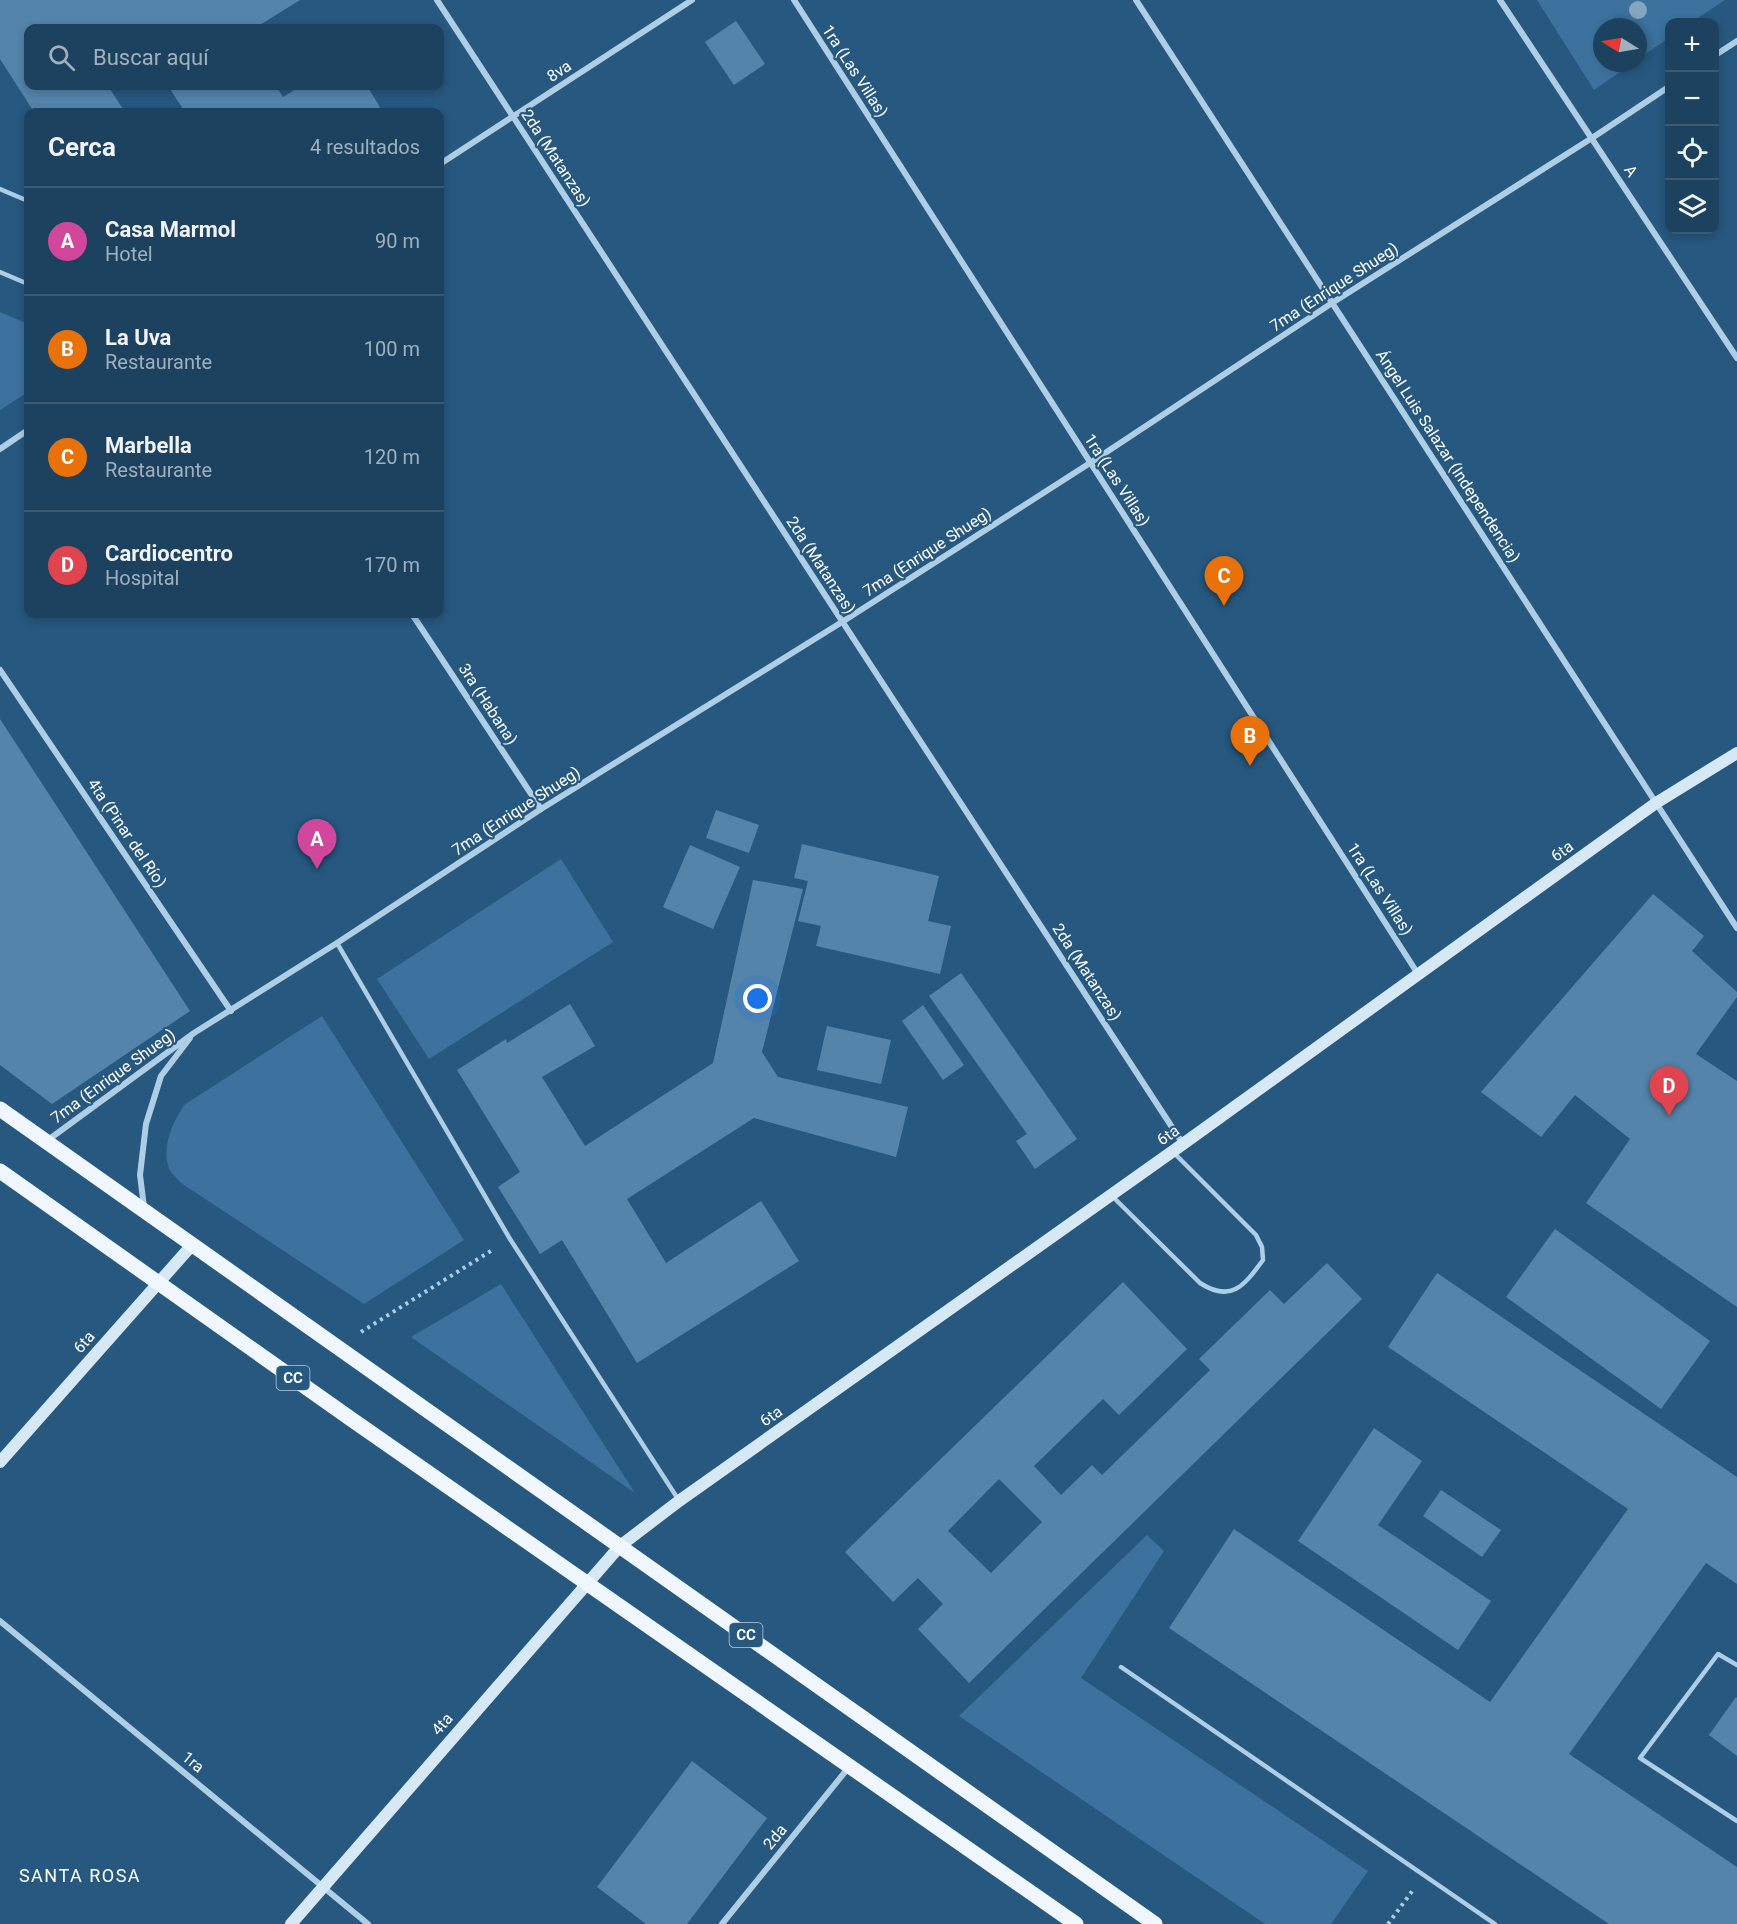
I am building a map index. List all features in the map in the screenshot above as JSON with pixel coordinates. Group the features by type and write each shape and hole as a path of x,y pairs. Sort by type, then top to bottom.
{"main road":[{"name":"CC","path":"0,1109 1155,1924"},
{"name":"CC","path":"0,1171 1076,1924"}],"street":[{"name":"2da (Matanzas)","path":"437,0 1183,1144"},
{"name":"8va","path":"444,161 692,0"},
{"name":"1ra (Las Villas)","path":"794,0 1419,974"},
{"name":"Ángel Luis Salazar (Independencia)","path":"1136,0 1737,928"},
{"name":"A","path":"1500,0 1737,358"},
{"path":"1719,53 1737,41"},
{"name":"7ma (Enrique Shueg)","path":"47,1141 194,1033 337,944 541,809 842,622 1090,463 1332,303 1593,138 1665,89"},
{"path":"0,449 24,433"},
{"name":"3ra (Habana)","path":"415,618 541,809"},
{"name":"4ta (Pinar del Río)","path":"0,670 231,1011"},
{"name":"6ta","path":"620,1546 679,1501 1172,1152 1656,803 1737,753"},
{"name":"7ma (Enrique Shueg)","path":"145,1212 140,1175 146,1124 161,1076 194,1033"},
{"name":"6ta","path":"0,1462 192,1245"},
{"name":"4ta","path":"291,1924 620,1546"},
{"name":"1ra","path":"0,1621 368,1924"},
{"name":"2da","path":"722,1924 849,1767"}],"lane":[{"path":"0,189 24,199"},
{"path":"0,272 24,282"},
{"path":"337,944 510,1239 679,1501"},
{"path":"1111,1195 1200,1283 1214,1292 1237,1289 1263,1260 1262,1247 1256,1235 1172,1152"},
{"path":"1737,1665 1718,1654 1640,1758 1737,1821"},
{"path":"1121,1666 1495,1924"}],"path":[{"path":"338,1346 510,1239"},
{"path":"1388,1924 1424,1875"}],"shaded area":[{"path":"1537,0 1725,0 1698,18 1665,18 1665,41 1647,53 1647,18 1593,18 1593,72 1620,72 1594,90"},
{"path":"0,312 24,322 24,395 0,410"},
{"path":"561,859 613,942 429,1059 377,979"},
{"path":"322,1016 464,1240 364,1304 181,1183 170,1170 167,1160 169,1135 184,1105"},
{"path":"501,1284 635,1493 411,1337"},
{"path":"1147,1535 1164,1551 1081,1678 1368,1871 1331,1924 1265,1924 959,1716"}],"building":[{"path":"0,0 300,0 261,24 24,24 24,90 111,90 122,108 31,108 0,59"},
{"path":"736,21 765,64 734,85 705,42"},
{"path":"171,90 279,90 283,97 294,90 369,90 380,107 378,108 182,108"},
{"path":"0,719 190,1011 52,1104 0,1065"},
{"path":"716,810 759,825 749,853 706,838"},
{"path":"802,844 939,876 928,921 951,926 940,974 816,946 821,926 798,921 808,881 794,878"},
{"path":"690,845 740,867 713,929 663,907"},
{"path":"753,880 803,889 762,1052 778,1077 908,1107 896,1157 754,1118 627,1199 666,1263 761,1201 799,1261 637,1363 562,1240 540,1254 498,1187 520,1172 457,1070 506,1039 507,1043 570,1004 595,1046 542,1077 585,1146 713,1063"},
{"path":"1653,894 1704,936 1692,951 1737,992 1737,997 1696,1054 1737,1081 1737,1307 1586,1203 1630,1139 1575,1095 1541,1137 1481,1092"},
{"path":"961,973 1077,1139 1035,1169 1016,1141 1027,1134 929,996"},
{"path":"923,1005 964,1065 943,1080 902,1021"},
{"path":"827,1026 891,1040 881,1084 817,1070"},
{"path":"1555,1229 1710,1341 1661,1409 1506,1297"},
{"path":"1327,1263 1362,1299 969,1683 918,1629 943,1604 918,1578 893,1602 845,1552 1123,1282 1187,1349 1119,1415 1103,1399 1034,1466 1061,1495 1092,1465 1102,1475 1210,1370 1199,1359 1270,1290 1284,1304","holes":["999,1479 1042,1522 991,1573 948,1531"]},
{"path":"1437,1273 1737,1477 1737,1584 1706,1563 1569,1754 1737,1867 1737,1924 1609,1924 1169,1628 1234,1529 1490,1702 1628,1509 1388,1347"},
{"path":"1374,1428 1422,1461 1378,1525 1491,1601 1458,1650 1298,1541"},
{"path":"1441,1490 1501,1530 1482,1557 1423,1516"},
{"path":"1737,1698 1737,1756 1709,1735"},
{"path":"692,1761 767,1818 687,1924 646,1924 597,1887"}],"place":[{"name":"Marbella","path":"1224,606"},
{"name":"La Uva","path":"1250,766"},
{"name":"Casa Marmol","path":"317,869"},
{"name":"Cardiocentro","path":"1669,1116"}],"district":[{"name":"SANTA ROSA","path":"80,1875"}]}
